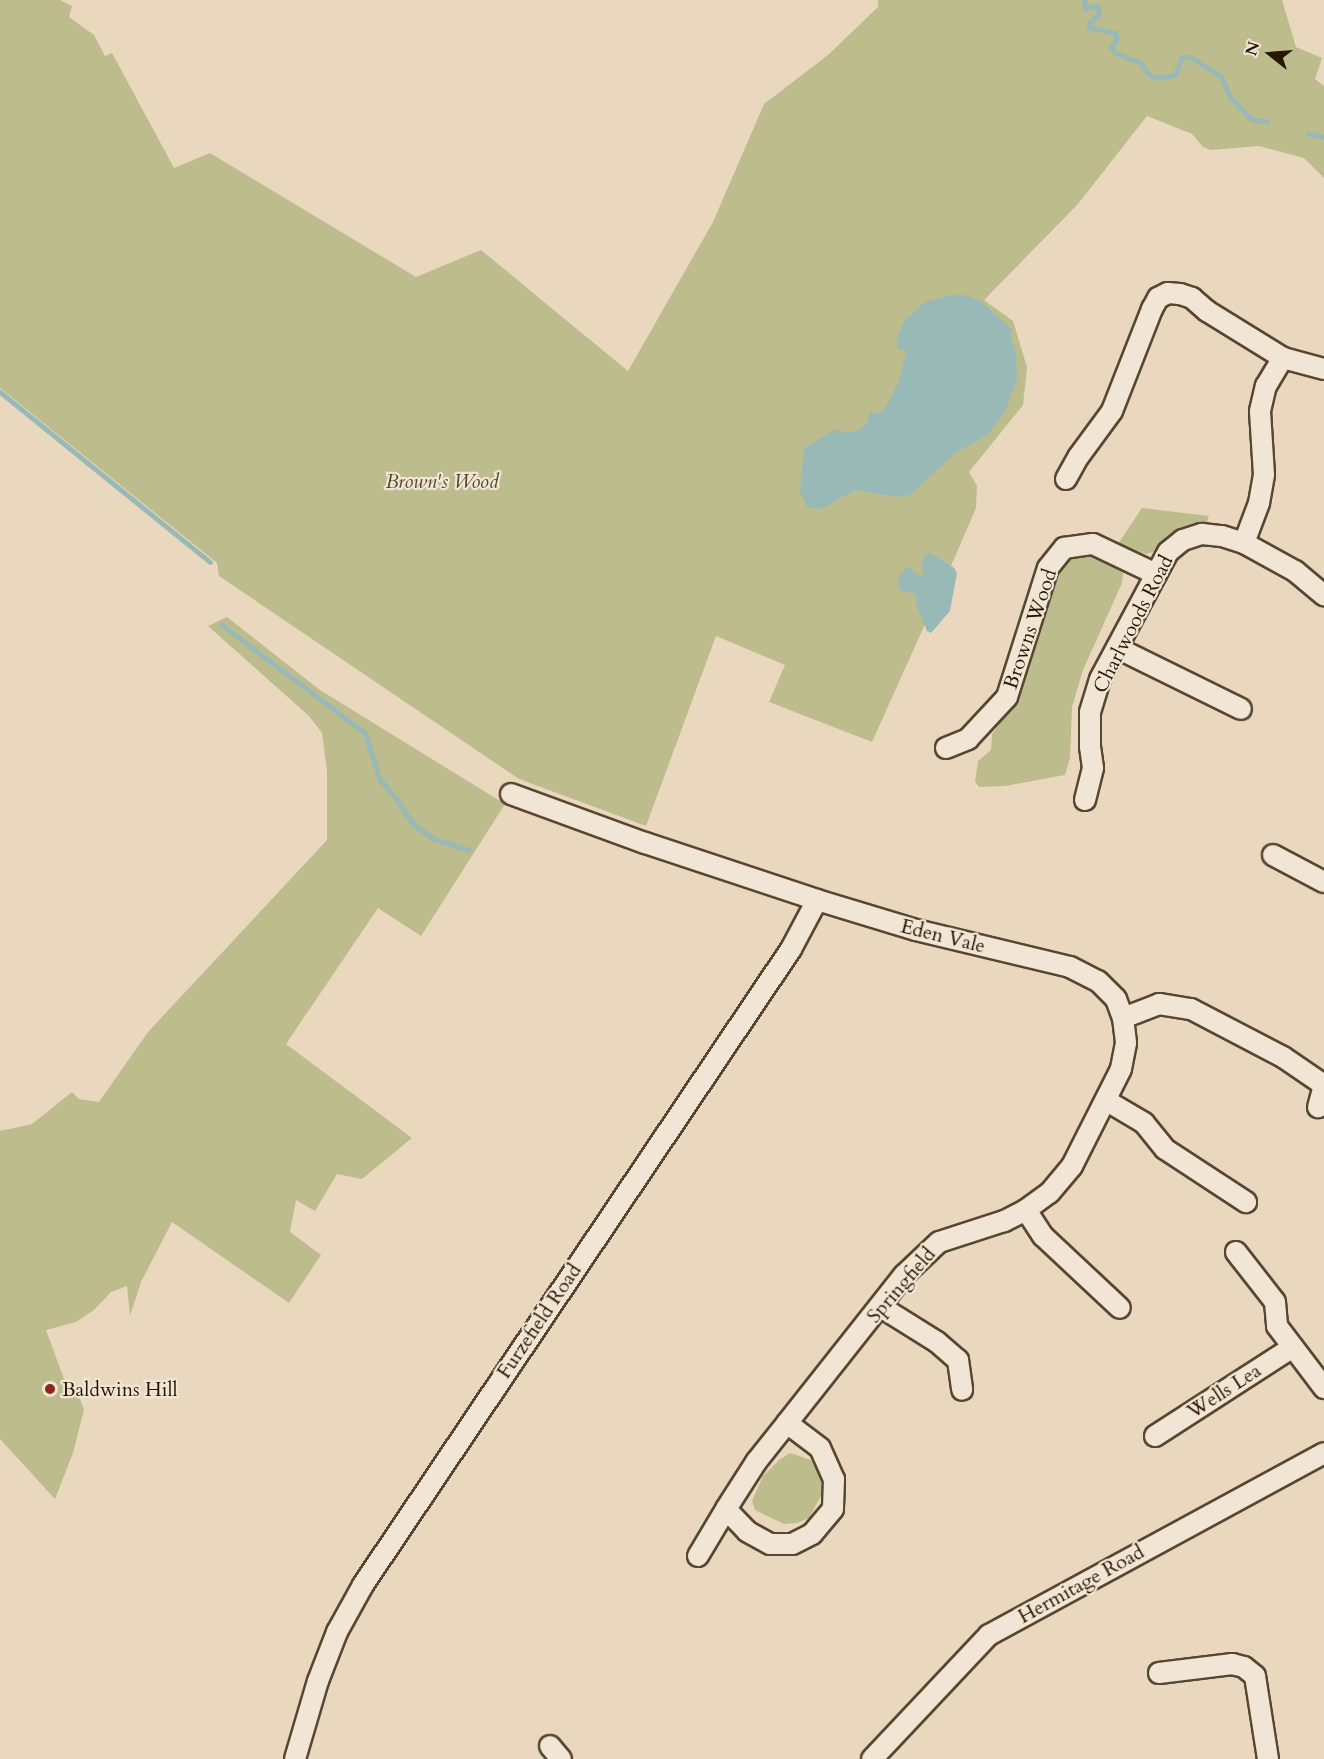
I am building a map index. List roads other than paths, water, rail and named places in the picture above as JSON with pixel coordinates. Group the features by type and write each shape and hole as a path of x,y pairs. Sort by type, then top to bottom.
{"street":[{"path":"1066,479 1079,456 1112,411 1158,298 1168,293 1192,298 1207,311 1283,358 1324,369"},
{"path":"1244,543 1259,503 1264,475 1260,411 1266,386 1283,358"},
{"name":"Charlwoods Road","path":"1085,800 1093,768 1090,747 1090,712 1100,679 1168,552 1183,540 1202,534 1222,536 1244,543 1295,572 1324,595"},
{"name":"Browns Wood","path":"946,748 968,739 1006,697 1048,568 1064,548 1093,544 1156,574"},
{"path":"1117,648 1241,709"},
{"name":"Eden Vale","path":"511,794 645,843 817,900 916,930 1070,967 1098,981 1116,999 1123,1018"},
{"path":"1273,855 1324,882"},
{"name":"Furzefield Road","path":"295,1759 318,1682 337,1632 363,1585 791,948 817,900"},
{"path":"1123,1018 1159,1004 1191,1009 1283,1057 1324,1085 1318,1107"},
{"name":"Springfield","path":"698,1556 756,1462 881,1307 904,1275 939,1242 1004,1221 1026,1210 1049,1193 1072,1166 1107,1101 1121,1069 1125,1043 1123,1018"},
{"path":"1107,1101 1144,1124 1165,1149 1246,1202"},
{"path":"1026,1210 1043,1236 1120,1308"},
{"path":"1236,1252 1275,1302 1277,1326 1324,1388"},
{"path":"881,1307 937,1342 958,1360 962,1390"},
{"name":"Wells Lea","path":"1155,1436 1293,1347"},
{"path":"726,1509 747,1532 770,1544 792,1544 812,1534 833,1509 834,1479 820,1448 787,1423"},
{"name":"Hermitage Road","path":"872,1759 989,1635 1324,1453"},
{"path":"1159,1673 1232,1664 1244,1667 1255,1676 1268,1759"}],"water":[{"path":"951,295 968,296 982,302 1011,329 1011,339 1016,353 1017,379 1004,414 986,436 958,451 910,495 897,497 854,490 822,509 807,507 800,492 804,448 836,429 844,433 858,431 867,423 870,411 876,414 884,410 899,381 906,351 897,349 898,335 904,321 925,302"},
{"path":"928,553 954,568 957,573 950,611 931,633 927,631 916,604 916,594 900,590 898,583 899,576 908,566 917,575 923,575 922,560"}],"waterway":[{"path":"1084,0 1085,9 1093,6 1099,7 1098,15 1089,23 1089,27 1116,33 1116,40 1111,47 1115,53 1141,63 1148,74 1156,78 1175,75 1182,57 1190,57 1221,76 1230,97 1251,119 1267,122"},
{"path":"1308,133 1324,137"},
{"path":"0,392 210,562"},
{"path":"222,625 365,733 380,780 395,797 413,824 432,838 468,850"}],"place":[{"name":"Baldwins Hill","path":"50,1389"}],"park label":[{"name":"Brown's Wood","path":"442,481"}]}
